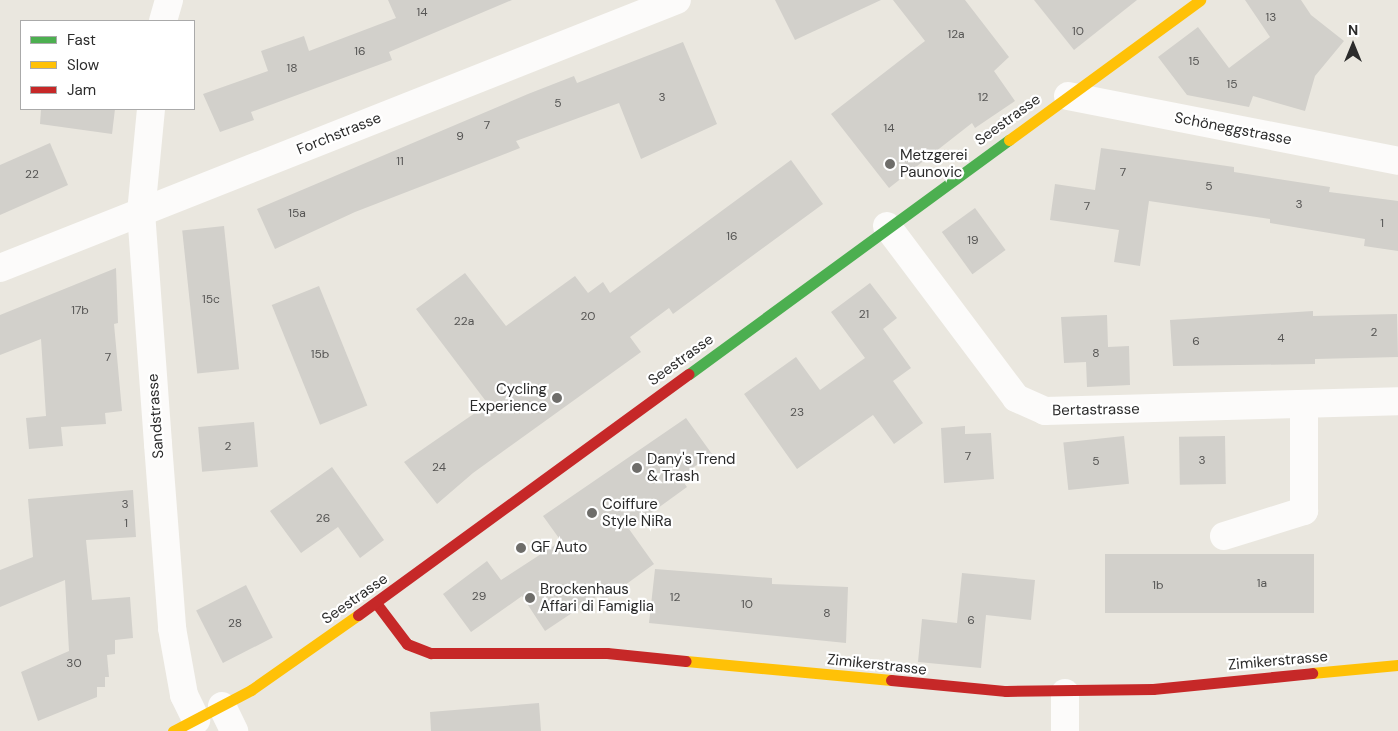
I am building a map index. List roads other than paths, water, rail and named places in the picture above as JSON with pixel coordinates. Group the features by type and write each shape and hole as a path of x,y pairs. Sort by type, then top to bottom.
{"street":[{"path":"163,20 169,0"},
{"name":"Forchstrasse","path":"0,268 677,0"},
{"name":"Seestrasse","path":"184,726 222,706 376,603 887,226 1200,0"},
{"name":"Schöneggstrasse","path":"1068,96 1398,161"},
{"name":"Sandstrasse","path":"151,110 141,212 172,628 184,695 184,726"},
{"name":"Bertastrasse","path":"887,226 1016,398 1044,411 1398,401"},
{"path":"1224,536 1304,511 1304,404"},
{"name":"Zimikerstrasse","path":"376,603 406,644 431,653 607,653 955,688 1065,693 1152,689 1398,665"},
{"path":"1065,693 1065,731"},
{"path":"222,706 234,731"}],"place":[{"name":"Metzgerei Paunovic","path":"890,164"},
{"name":"Cycling Experience","path":"557,398"},
{"name":"Dany's Trend & Trash","path":"637,468"},
{"name":"Coiffure Style NiRa","path":"592,513"},
{"name":"GF Auto","path":"521,548"},
{"name":"Brockenhaus Affari di Famiglia","path":"530,598"}]}
